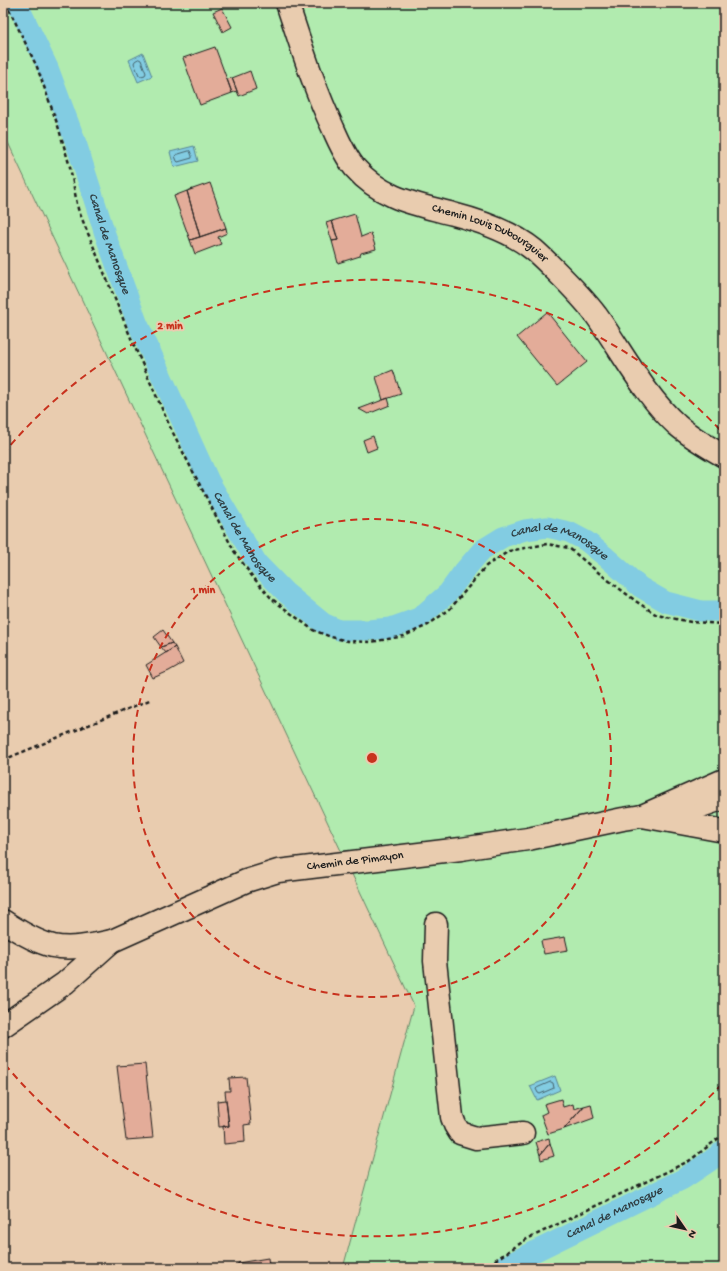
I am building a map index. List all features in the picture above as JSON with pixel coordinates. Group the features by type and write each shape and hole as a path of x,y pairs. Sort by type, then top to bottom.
{"street":[{"name":"Chemin Louis Dubourguier","path":"287,3 313,81 327,116 344,151 354,167 365,179 381,191 399,199 470,219 516,238 534,250 578,292 587,303 652,396 672,420 689,434 724,456"},
{"path":"642,816 724,780"},
{"path":"642,816 698,807 724,798"},
{"name":"Chemin de Pimayon","path":"3,921 27,935 53,946 71,947 112,941 246,881 278,871 461,849 528,839 642,816 724,831"},
{"path":"436,924 435,961 452,1117 455,1125 460,1133 476,1138 523,1133"},
{"path":"3,1026 65,983 112,941"}],"path":[{"path":"6,3 36,67 58,126 70,167 78,209 133,343 170,427 234,551 252,576 272,599 313,630 331,638 348,641 370,642 404,636 428,625 450,609 486,566 509,551 547,544 569,548 637,602 657,615 691,622 724,624"},
{"path":"3,760 152,698"},
{"path":"483,1268 527,1239 689,1161 724,1134"}],"green space":[{"path":"3,3 724,3 724,1268 343,1268 414,1006 3,132"}],"water":[{"path":"143,53 152,76 138,82 129,60"},
{"path":"194,146 198,161 174,167 170,152"},
{"path":"555,1076 560,1090 537,1100 530,1086"}],"building":[{"path":"222,8 232,27 223,32 213,12"},
{"path":"215,47 232,93 200,105 183,58"},
{"path":"250,71 256,89 239,96 232,78"},
{"path":"232,78 237,91 232,93 227,79"},
{"path":"210,183 226,228 200,237 187,191"},
{"path":"187,191 200,237 190,240 174,196"},
{"path":"355,214 361,237 371,233 376,249 361,253 360,256 338,263 332,241 338,240 332,221"},
{"path":"332,221 338,240 332,241 326,223"},
{"path":"226,228 227,233 218,237 221,244 195,254 190,240"},
{"path":"547,312 587,362 557,386 517,337"},
{"path":"393,370 401,394 383,400 376,377"},
{"path":"388,398 390,405 368,414 359,409"},
{"path":"373,436 377,448 367,452 363,440"},
{"path":"163,630 172,643 161,647 154,637"},
{"path":"172,643 175,647 166,653 161,647"},
{"path":"175,647 183,663 153,678 146,665"},
{"path":"565,937 568,950 544,954 541,941"},
{"path":"145,1064 153,1138 126,1140 117,1066"},
{"path":"246,1077 251,1124 244,1125 245,1142 224,1144 223,1126 229,1126 225,1091 230,1091 229,1078"},
{"path":"561,1099 563,1107 573,1104 574,1109 584,1106 564,1129 548,1134 541,1115 547,1112 544,1104"},
{"path":"226,1100 229,1126 219,1127 217,1101"},
{"path":"591,1104 594,1118 564,1129 584,1106"},
{"path":"549,1138 550,1143 540,1155 536,1142"},
{"path":"550,1143 554,1156 541,1160 540,1155"},
{"path":"268,1258 269,1265 251,1268 238,1268 238,1263"}],"waterway":[{"name":"Canal de Manosque","path":"17,3 48,68 77,146 105,234 137,322 209,481 257,563 286,593 323,623 339,630 391,628 419,618 448,593 482,550 503,537 525,530 547,527 569,532 586,541 640,587 666,602 701,611 724,611"},
{"name":"Canal de Manosque","path":"501,1268 683,1179 724,1150"}]}
